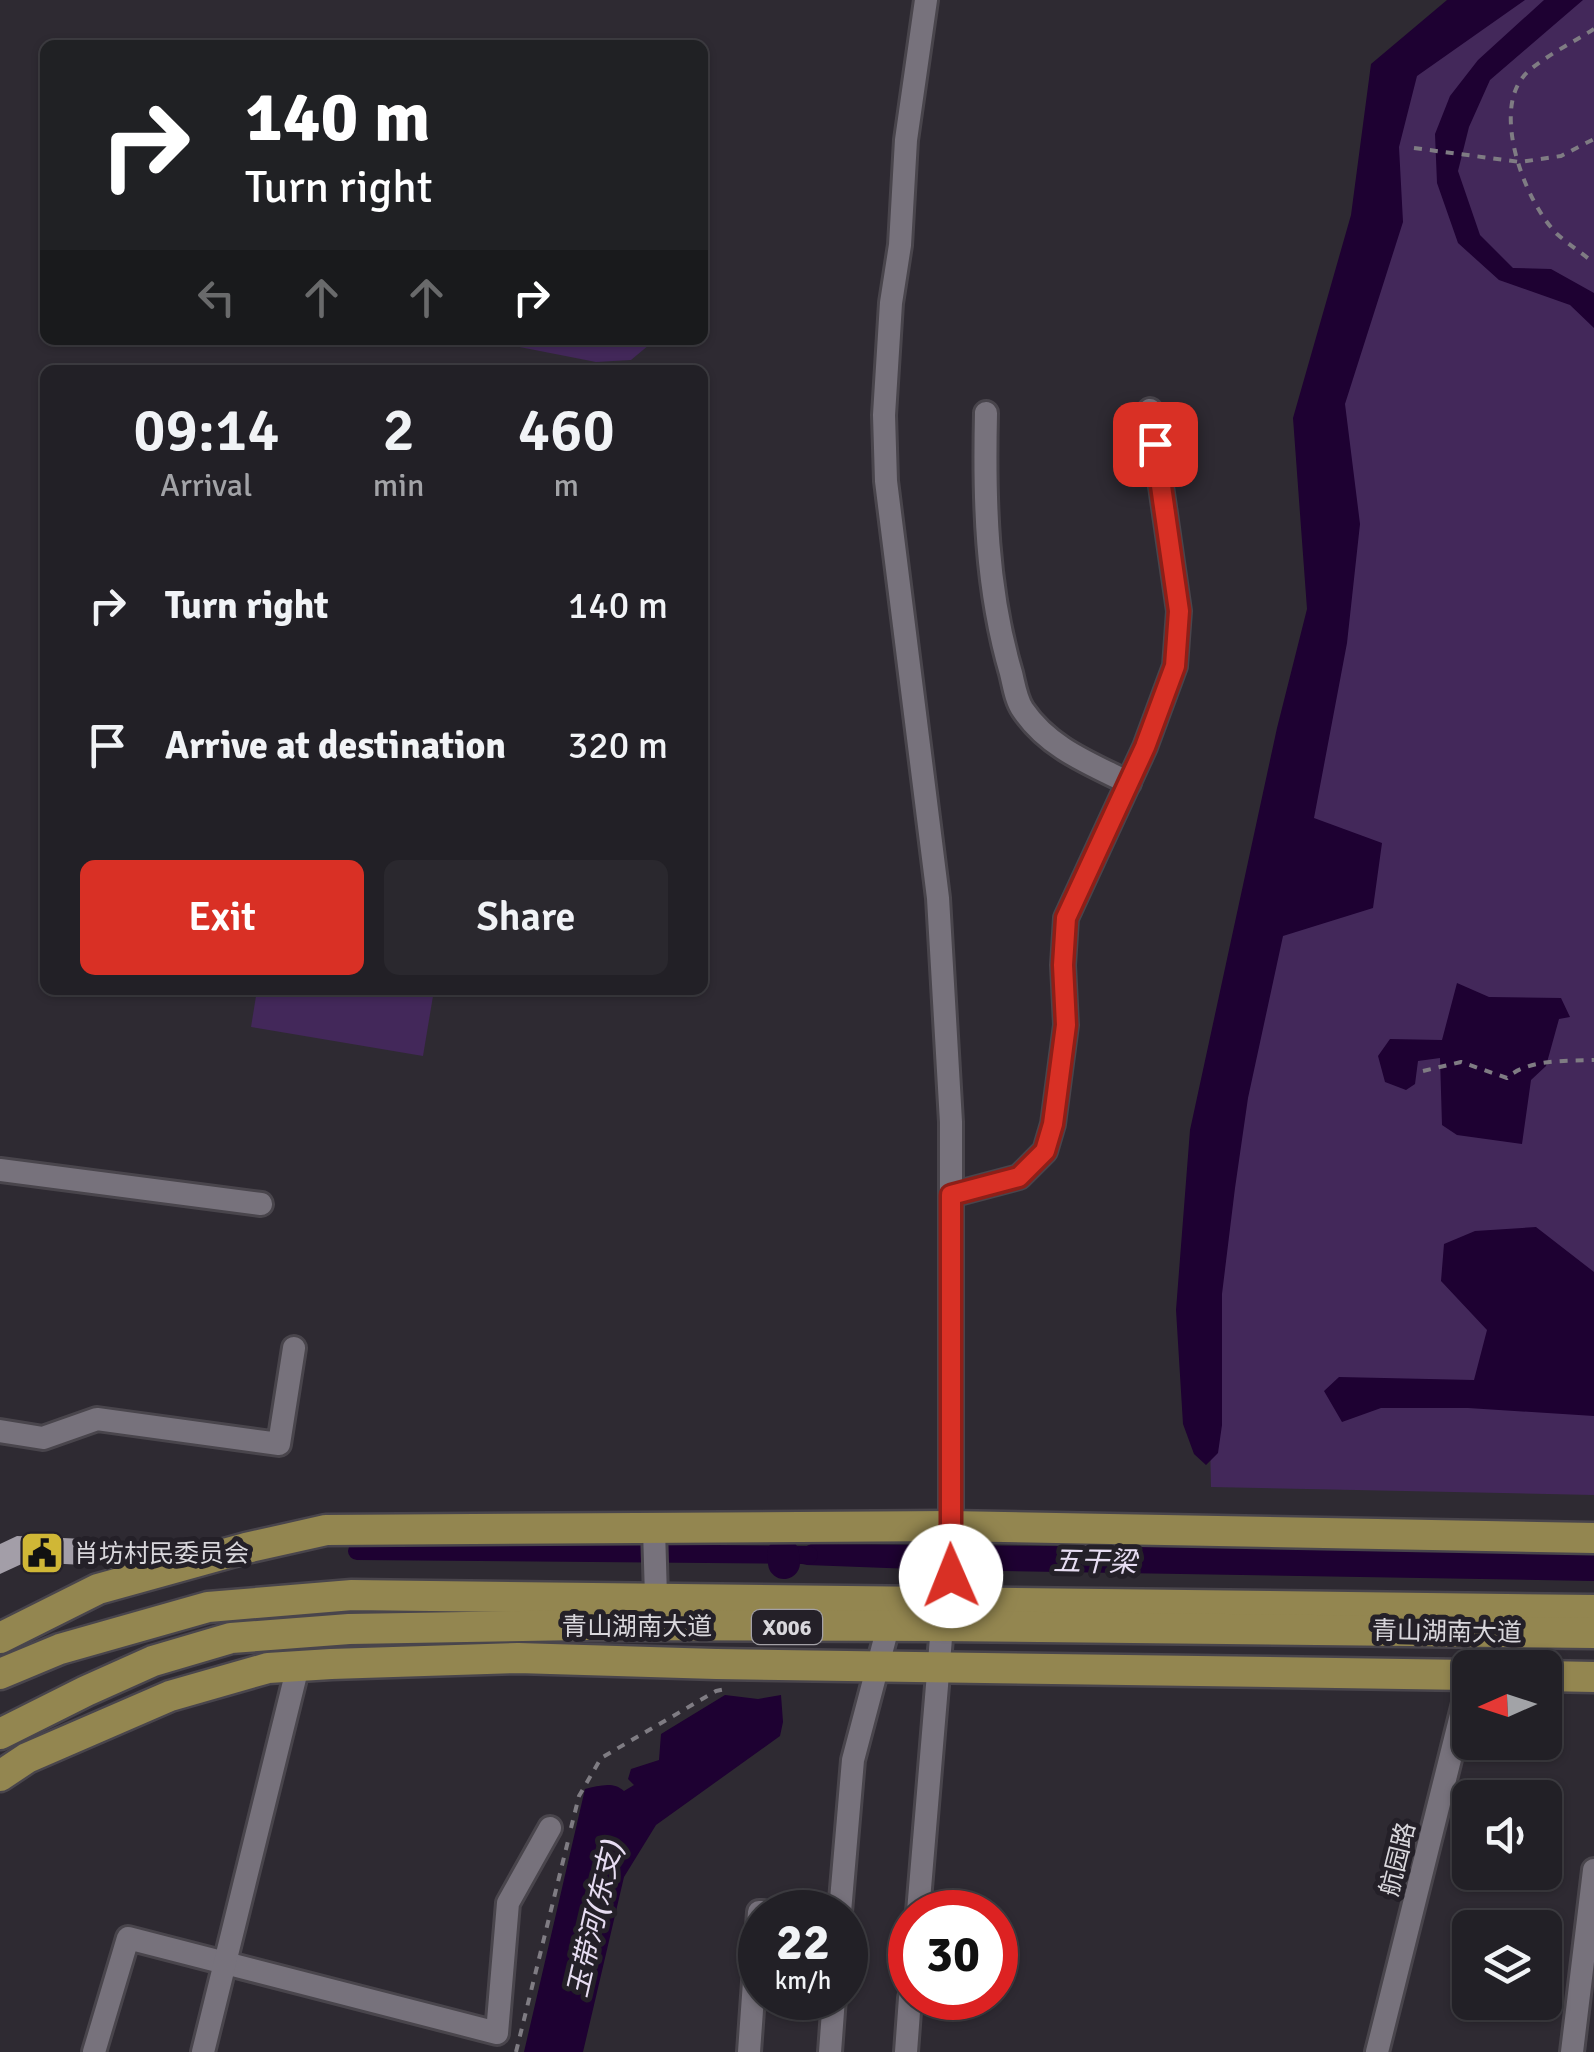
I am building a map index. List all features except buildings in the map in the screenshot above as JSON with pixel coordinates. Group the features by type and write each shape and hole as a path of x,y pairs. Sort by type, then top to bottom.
{"main road":[{"path":"0,1638 98,1589 326,1530 950,1529 1594,1538"},
{"name":"青山湖南大道","path":"0,1674 60,1649 208,1607 352,1595 656,1588 1594,1633"},
{"name":"青山湖南大道","path":"0,1734 153,1662 232,1638 368,1628 888,1627 947,1602 1594,1610"},
{"path":"0,1776 27,1758 170,1696 268,1668 518,1658 1452,1677"},
{"path":"1562,1676 1594,1677"}],"street":[{"path":"920,1890 947,1602 950,1529 951,1122 938,898 886,481 884,415 906,140 926,0"},
{"path":"951,1195 1019,1177 1045,1151 1053,1124 1066,1025 1066,918 1129,783 1175,666 1179,611 1150,410"},
{"path":"986,412 984,507 1004,652 1020,707 1059,749 1129,783"},
{"path":"0,1170 261,1204"},
{"path":"0,1431 42,1438 97,1419 279,1444 294,1348"},
{"path":"654,1531 656,1588"},
{"path":"842,1890 852,1760 888,1627"},
{"path":"202,2052 298,1666"},
{"name":"航园路","path":"1377,2052 1452,1750"},
{"path":"94,2052 128,1938 497,2033 508,1903 550,1828"},
{"path":"1572,2052 1594,1870"},
{"path":"749,2052 751,2020"},
{"path":"830,2052 832,2020"},
{"path":"906,2052 908,2020"}],"path":[{"path":"1594,28 1524,75 1509,103 1512,138 1534,203 1556,232 1594,263"},
{"path":"1414,148 1520,162 1561,156 1594,138"},
{"path":"1422,1071 1462,1063 1507,1078 1515,1070 1553,1061 1594,1060"},
{"path":"516,2052 579,1796 588,1776 602,1758 618,1748 716,1691 736,1688"}],"shaded area":[{"path":"1490,0 1594,0 1594,1495 1211,1487 1204,1152 1335,603 1322,429 1388,78"},
{"path":"509,345 649,345 631,360 596,362"},
{"path":"256,995 433,995 423,1056 251,1027"}],"water":[{"path":"1447,0 1525,0 1417,76 1399,147 1403,222 1345,404 1360,524 1347,643 1314,818 1382,843 1373,908 1283,936 1248,1098 1222,1294 1222,1425 1218,1453 1206,1465 1194,1454 1183,1424 1176,1310 1190,1130 1277,728 1307,609 1293,418 1351,215 1371,64"},
{"path":"1544,0 1583,0 1490,80 1469,127 1458,171 1480,235 1513,268 1551,269 1594,293 1594,328 1570,305 1499,280 1458,243 1437,183 1435,134 1450,96 1478,60"},
{"path":"1457,983 1489,997 1561,998 1570,1017 1559,1019 1546,1066 1531,1080 1522,1144 1457,1135 1442,1125 1440,1058 1418,1061 1415,1084 1406,1090 1385,1082 1378,1056 1390,1039 1442,1040"},
{"path":"1536,1227 1594,1272 1594,1416 1468,1408 1381,1408 1342,1422 1324,1391 1339,1377 1474,1380 1487,1330 1441,1281 1444,1244 1475,1231"},
{"path":"811,1544 1594,1551 1594,1581 940,1570 807,1565 789,1554"},
{"path":"725,1695 758,1699 781,1695 780,1736 656,1825 624,1877 583,2052 524,2052 585,1789 611,1785 624,1791 634,1785 628,1779 631,1769 659,1760 661,1734"}],"waterway":[{"name":"五干梁","path":"357,1551 809,1555"},
{"name":"玉带河(东支)","path":"783,1554 784,1563"}],"place":[{"name":"肖坊村民委员会","path":"42,1553"}],"route":[{"path":"951,1576 951,1195 1019,1177 1045,1151 1053,1124 1066,1025 1066,918 1145,747 1175,666 1179,611 1155,444"}]}
